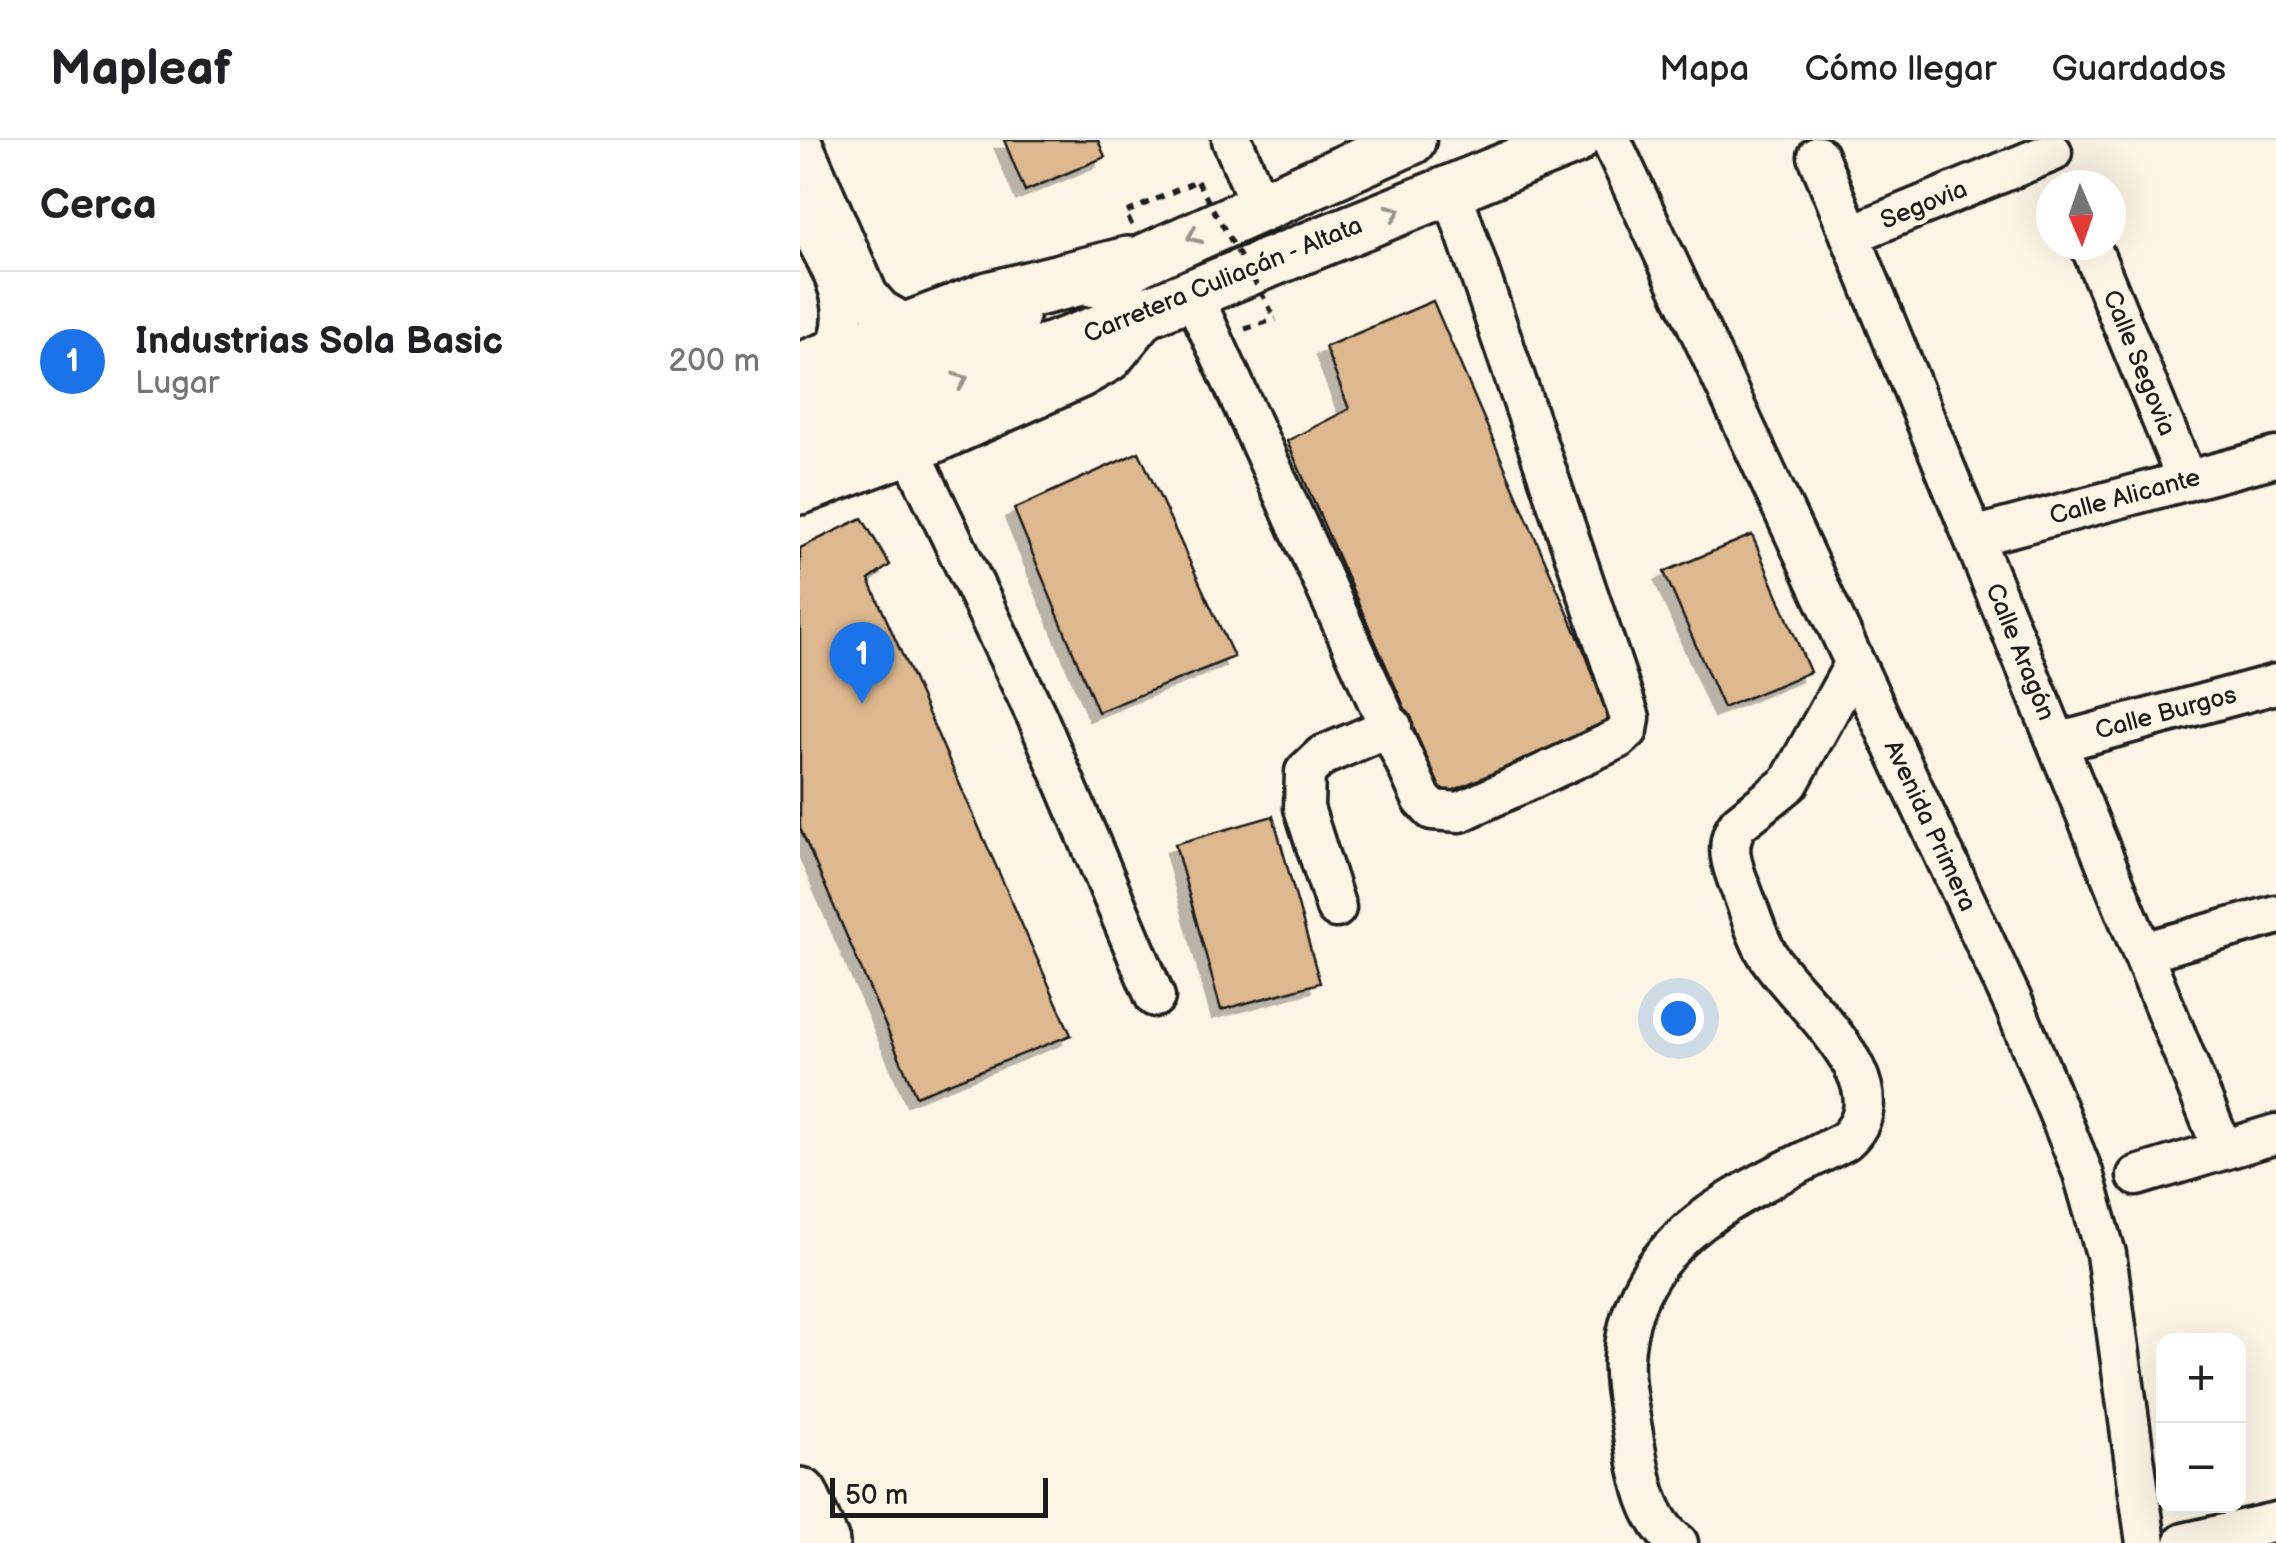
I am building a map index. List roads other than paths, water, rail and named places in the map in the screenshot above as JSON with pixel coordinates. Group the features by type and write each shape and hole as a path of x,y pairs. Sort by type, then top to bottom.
{"highway":[{"path":"800,486 852,396 910,327 989,300 1130,265 1106,354 1038,390 852,396"},
{"path":"800,1496 821,1543"}],"main road":[{"name":"Carretera Culiacán - Altata","path":"852,396 1130,265 1411,140"},
{"name":"Carretera Culiacán - Altata","path":"1130,265 1192,293 1574,140"},
{"path":"800,406 852,396"},
{"path":"800,448 852,396"}],"street":[{"path":"801,140 868,295 881,310 910,327"},
{"path":"1232,140 1261,207"},
{"name":"Avenida Primera","path":"1610,140 2016,1007 2096,1207 2109,1272 2146,1543"},
{"name":"Calle Aragón","path":"1818,156 2222,1148"},
{"name":"Segovia","path":"1850,235 2055,159"},
{"path":"1192,293 1426,806 1450,814 1618,739 1630,726 1627,704 1451,189"},
{"path":"800,208 840,291 845,312 837,348 852,396 1038,719 1155,997"},
{"name":"Calle Segovia","path":"2096,260 2187,481"},
{"name":"Calle Alicante","path":"1973,537 2276,457"},
{"path":"1678,1543 1656,1516 1642,1484 1623,1360 1628,1330 1647,1274 1666,1248 1733,1200 1845,1141 1856,1131 1865,1109 1852,1060 1769,958 1730,853 1733,831 1739,823 1789,783 1854,665"},
{"name":"Calle Burgos","path":"2057,743 2276,684"},
{"path":"1336,908 1304,808 1304,772 1322,756 1392,726"},
{"path":"2143,952 2276,916"},
{"path":"2138,1176 2276,1134"},
{"path":"2184,1543 2276,1522"}],"place":[{"name":"Industrias Sola Basic","path":"862,704"}]}
